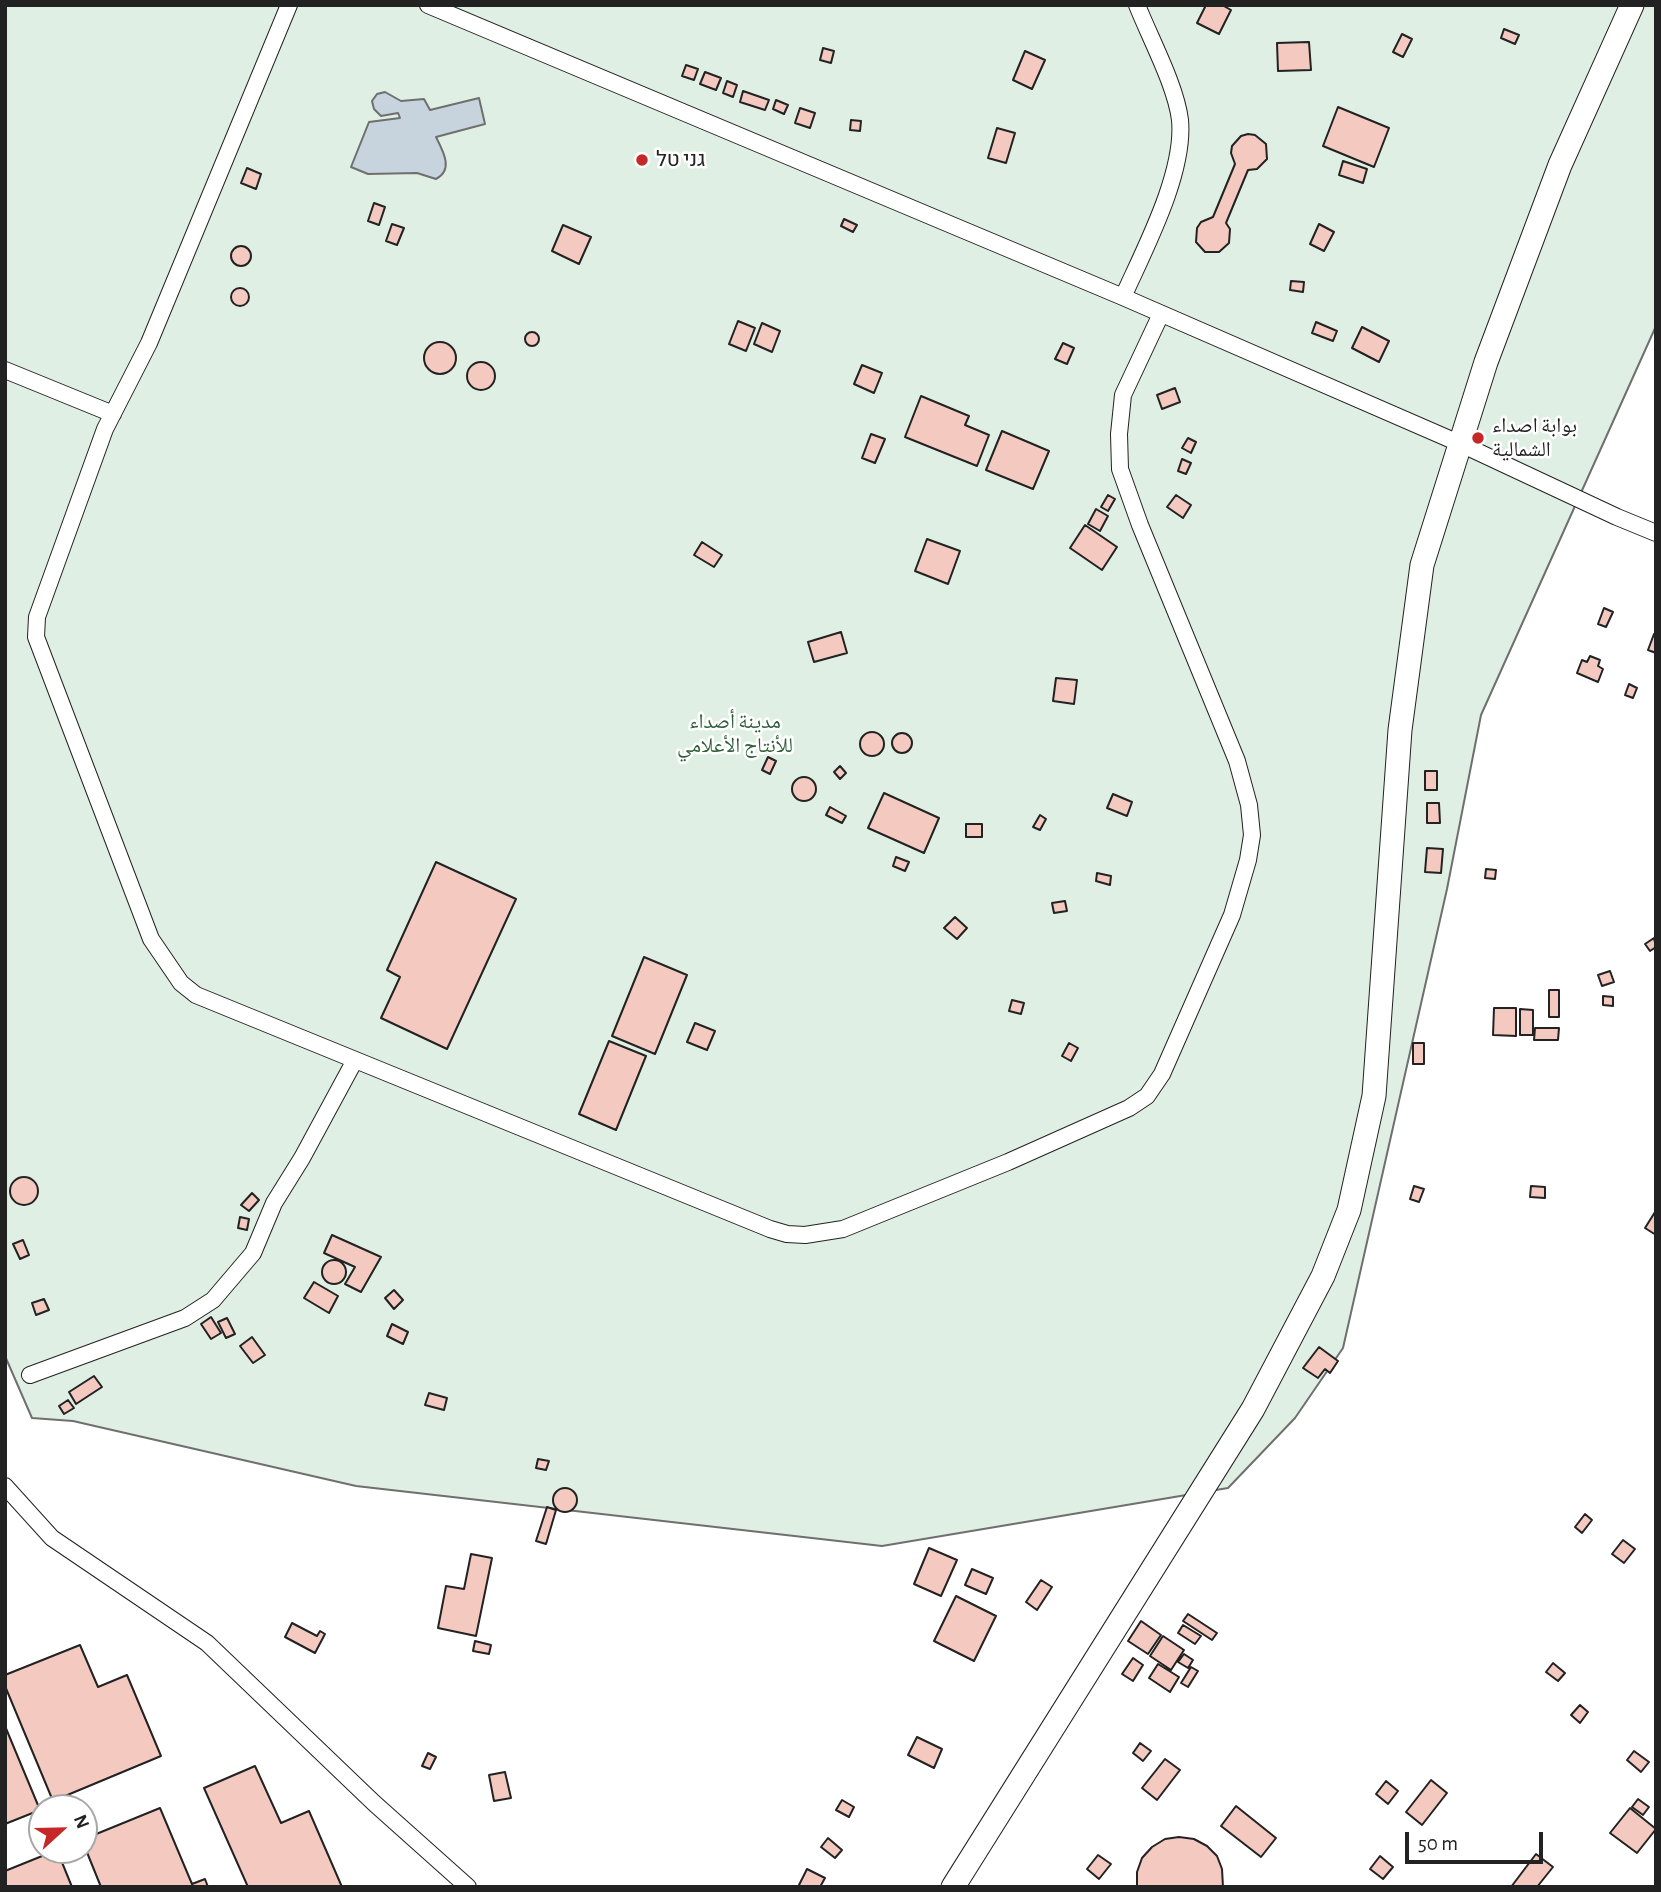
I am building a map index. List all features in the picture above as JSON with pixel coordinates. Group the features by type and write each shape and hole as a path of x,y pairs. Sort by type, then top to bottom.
{"main road":[{"path":"953,1887 1253,1409 1323,1276 1349,1210 1374,1096 1400,730 1422,565 1486,362 1560,165 1632,5"}],"street":[{"path":"289,5 149,343 105,429 37,617 36,637 151,939 181,983 196,995 769,1229 805,1235 843,1229 1008,1162 1129,1108 1147,1096 1161,1074 1232,915 1248,860 1252,835 1249,805 1237,761 1140,525 1120,469 1119,434 1124,395 1161,314"},
{"path":"428,5 1124,297 1461,444 1656,533"},
{"path":"1124,297 1177,163 1180,141 1180,119 1175,99 1137,5"},
{"path":"5,370 113,414"},
{"path":"30,1375 185,1318 213,1300 253,1253 274,1203 302,1158 355,1060"},
{"path":"5,1486 52,1538 207,1643 374,1803 468,1887"}],"green space":[{"name":"مدينة أصداء للأنتاج الأعلامي","path":"5,5 1656,5 1656,326 1481,715 1447,889 1343,1348 1295,1418 1228,1488 882,1546 356,1486 73,1421 32,1418 5,1356"}],"shaded area":[{"path":"385,92 401,101 424,99 430,110 479,98 485,124 436,137 446,165 445,171 436,179 417,173 368,174 351,167 369,122 400,118 398,113 381,116 374,109 372,101 377,94"}],"building":[{"path":"1206,5 1222,5 1231,10 1219,34 1197,23"},
{"path":"1504,29 1519,35 1515,44 1501,38"},
{"path":"1402,34 1412,39 1403,57 1393,52"},
{"path":"1309,42 1311,70 1278,71 1277,43"},
{"path":"823,48 834,51 831,63 820,60"},
{"path":"1025,51 1045,60 1032,89 1013,80"},
{"path":"686,65 698,69 694,80 682,76"},
{"path":"705,72 721,78 716,90 700,84"},
{"path":"727,81 737,85 733,97 723,93"},
{"path":"743,91 769,100 765,110 740,102"},
{"path":"776,100 788,105 784,114 773,109"},
{"path":"1338,107 1389,128 1374,167 1323,146"},
{"path":"800,108 815,113 810,128 795,123"},
{"path":"851,120 861,121 860,131 850,130"},
{"path":"997,128 1015,133 1006,163 988,158"},
{"path":"1255,135 1266,144 1267,159 1257,169 1248,170 1226,223 1230,229 1229,243 1219,252 1205,252 1196,242 1197,228 1201,222 1213,217 1235,164 1231,153 1232,146 1241,136"},
{"path":"1343,161 1367,169 1363,183 1339,175"},
{"path":"247,168 261,174 256,189 241,183"},
{"path":"374,203 385,207 379,225 368,221"},
{"path":"844,219 857,225 853,232 841,226"},
{"path":"392,224 404,228 397,245 386,241"},
{"path":"1319,224 1334,232 1324,251 1310,244"},
{"path":"563,225 591,237 579,264 552,251"},
{"path":"241,246 248,249 251,256 248,263 241,266 234,263 231,256 234,249"},
{"path":"1291,281 1304,282 1303,292 1290,290"},
{"path":"236,288 244,288 249,297 247,304 236,306 231,301 231,293"},
{"path":"738,321 755,328 746,351 729,344"},
{"path":"1316,322 1337,331 1333,341 1312,333"},
{"path":"762,323 780,331 772,352 754,344"},
{"path":"1362,327 1389,341 1379,362 1352,348"},
{"path":"532,332 537,334 537,344 532,346 527,344 525,339 527,334"},
{"path":"440,342 451,347 456,358 451,369 440,374 429,369 424,358 429,347"},
{"path":"1063,343 1074,348 1067,364 1055,359"},
{"path":"481,362 491,366 495,376 491,386 481,390 471,386 467,376 471,366"},
{"path":"862,365 882,373 874,393 854,384"},
{"path":"1175,388 1180,402 1162,409 1157,395"},
{"path":"921,396 969,416 965,425 989,435 977,466 905,437"},
{"path":"1002,431 1049,451 1033,489 986,470"},
{"path":"871,434 885,439 875,463 862,458"},
{"path":"1188,438 1196,442 1191,453 1182,448"},
{"path":"1182,459 1191,463 1186,474 1178,471"},
{"path":"1108,495 1115,499 1108,511 1101,507"},
{"path":"1176,495 1191,505 1183,518 1167,507"},
{"path":"1096,509 1108,516 1100,531 1088,524"},
{"path":"1085,525 1117,547 1102,570 1070,548"},
{"path":"927,539 960,551 948,584 915,571"},
{"path":"702,542 722,555 714,567 694,555"},
{"path":"1604,608 1613,612 1606,627 1598,624"},
{"path":"841,632 847,653 814,662 808,642"},
{"path":"1654,634 1656,635 1656,653 1648,650"},
{"path":"1590,656 1600,660 1598,666 1603,669 1598,682 1577,673 1582,660 1587,662"},
{"path":"1056,678 1077,680 1074,704 1053,701"},
{"path":"1629,684 1637,688 1633,698 1625,695"},
{"path":"872,732 881,735 884,744 881,753 872,756 863,753 860,744 863,735"},
{"path":"902,733 909,736 912,743 909,750 902,753 895,750 892,743 895,736"},
{"path":"768,757 776,761 770,774 762,770"},
{"path":"840,766 846,773 840,779 834,772"},
{"path":"1425,771 1437,771 1437,790 1425,790"},
{"path":"804,777 813,780 816,789 813,798 804,801 795,798 792,789 795,780"},
{"path":"884,793 939,818 924,853 868,828"},
{"path":"1113,794 1132,802 1127,816 1107,808"},
{"path":"1427,803 1439,803 1440,823 1427,823"},
{"path":"830,807 846,816 842,823 826,815"},
{"path":"1040,815 1046,819 1040,830 1033,827"},
{"path":"966,824 982,824 982,837 966,837"},
{"path":"1427,848 1443,849 1441,873 1425,872"},
{"path":"896,857 909,862 905,871 893,866"},
{"path":"436,862 516,899 447,1049 381,1018 400,977 387,970"},
{"path":"1486,869 1496,870 1495,879 1485,878"},
{"path":"1097,873 1111,876 1110,885 1096,881"},
{"path":"1065,901 1067,911 1054,913 1052,903"},
{"path":"955,917 967,928 957,939 944,928"},
{"path":"1654,938 1656,947 1650,951 1645,944"},
{"path":"644,957 687,975 655,1054 612,1036"},
{"path":"1610,971 1614,982 1602,986 1598,975"},
{"path":"1549,990 1559,990 1559,1017 1549,1017"},
{"path":"1603,996 1613,997 1613,1006 1603,1005"},
{"path":"1012,1000 1024,1003 1021,1014 1009,1011"},
{"path":"1494,1008 1516,1008 1516,1036 1493,1035"},
{"path":"1520,1009 1533,1010 1533,1035 1520,1035"},
{"path":"695,1023 715,1031 707,1050 687,1042"},
{"path":"1535,1028 1559,1028 1558,1040 1534,1040"},
{"path":"609,1041 646,1056 616,1130 579,1114"},
{"path":"1069,1043 1078,1048 1071,1061 1062,1056"},
{"path":"1413,1043 1424,1043 1424,1064 1413,1064"},
{"path":"24,1177 34,1181 38,1191 34,1201 24,1205 14,1201 10,1191 14,1181"},
{"path":"1414,1186 1424,1189 1419,1202 1410,1199"},
{"path":"1531,1186 1545,1187 1545,1198 1530,1197"},
{"path":"252,1193 259,1200 249,1211 241,1205"},
{"path":"1656,1213 1656,1235 1645,1228"},
{"path":"240,1217 249,1219 247,1230 238,1228"},
{"path":"332,1235 381,1257 361,1292 345,1284 355,1267 324,1253"},
{"path":"23,1240 29,1255 20,1259 13,1244"},
{"path":"329,1260 339,1260 346,1267 346,1277 339,1284 329,1284 322,1277 322,1267"},
{"path":"314,1282 338,1296 329,1313 304,1298"},
{"path":"394,1290 403,1300 394,1309 385,1298"},
{"path":"44,1299 49,1310 36,1315 32,1303"},
{"path":"211,1317 221,1333 211,1339 201,1324"},
{"path":"227,1318 235,1334 226,1338 218,1322"},
{"path":"392,1324 408,1332 403,1344 387,1336"},
{"path":"252,1337 265,1355 253,1363 240,1346"},
{"path":"1319,1347 1338,1361 1330,1373 1325,1369 1318,1378 1303,1368"},
{"path":"94,1376 102,1387 76,1404 69,1392"},
{"path":"429,1393 447,1398 444,1410 425,1405"},
{"path":"68,1400 74,1408 64,1414 59,1406"},
{"path":"538,1459 549,1461 546,1470 536,1468"},
{"path":"565,1488 574,1491 577,1500 574,1509 565,1512 556,1509 553,1500 556,1491"},
{"path":"547,1507 556,1510 546,1544 536,1541"},
{"path":"1585,1514 1592,1520 1582,1533 1575,1527"},
{"path":"1623,1540 1635,1549 1624,1563 1612,1554"},
{"path":"929,1548 957,1560 941,1596 914,1584"},
{"path":"471,1554 492,1558 476,1636 438,1628 446,1586 464,1589"},
{"path":"972,1569 993,1578 986,1594 965,1585"},
{"path":"1041,1580 1052,1587 1037,1610 1026,1602"},
{"path":"956,1596 996,1616 974,1661 934,1641"},
{"path":"1188,1614 1217,1633 1212,1640 1183,1621"},
{"path":"1141,1621 1161,1635 1148,1654 1128,1641"},
{"path":"292,1623 317,1636 320,1631 325,1634 315,1653 285,1637"},
{"path":"1183,1625 1201,1636 1195,1644 1178,1633"},
{"path":"1163,1636 1184,1650 1171,1670 1150,1656"},
{"path":"475,1641 491,1645 489,1654 473,1651"},
{"path":"80,1645 98,1687 127,1675 161,1756 70,1794 50,1794 5,1686 5,1675"},
{"path":"1184,1654 1193,1660 1188,1668 1178,1662"},
{"path":"1133,1658 1143,1665 1133,1681 1122,1674"},
{"path":"1553,1663 1565,1673 1558,1681 1546,1672"},
{"path":"1158,1664 1179,1677 1170,1692 1149,1678"},
{"path":"1191,1667 1198,1671 1188,1687 1181,1683"},
{"path":"1580,1705 1588,1712 1580,1723 1571,1715"},
{"path":"5,1726 33,1794 28,1794 28,1815 5,1824"},
{"path":"917,1737 942,1749 934,1768 908,1755"},
{"path":"1140,1743 1151,1751 1143,1761 1133,1753"},
{"path":"1634,1751 1649,1762 1641,1772 1627,1760"},
{"path":"428,1753 436,1757 430,1769 422,1766"},
{"path":"1165,1759 1180,1770 1157,1800 1142,1788"},
{"path":"255,1766 281,1823 309,1811 342,1887 248,1887 204,1788"},
{"path":"505,1772 511,1798 494,1801 489,1775"},
{"path":"1431,1780 1447,1793 1422,1825 1406,1812"},
{"path":"1386,1781 1398,1791 1388,1804 1376,1794"},
{"path":"1638,1799 1649,1807 1643,1815 1632,1807"},
{"path":"842,1800 854,1807 849,1817 836,1810"},
{"path":"1236,1806 1276,1838 1261,1857 1221,1826"},
{"path":"160,1808 192,1884 205,1879 208,1887 101,1887 92,1864 98,1864 98,1833"},
{"path":"1630,1808 1656,1829 1637,1853 1610,1833"},
{"path":"828,1838 842,1850 835,1858 821,1847"},
{"path":"1165,1839 1194,1839 1217,1856 1222,1869 1223,1887 1137,1887 1137,1872 1142,1858 1152,1847"},
{"path":"1536,1854 1553,1867 1537,1887 1511,1887"},
{"path":"1098,1855 1111,1864 1099,1879 1087,1869"},
{"path":"1380,1856 1393,1867 1383,1879 1370,1869"},
{"path":"28,1862 28,1864 63,1864 72,1887 5,1887 5,1871"},
{"path":"807,1869 825,1878 820,1887 798,1887"}],"place":[{"name":"גני טל","path":"642,160"},
{"name":"بوابة اصداء الشمالية","path":"1478,438"}]}
